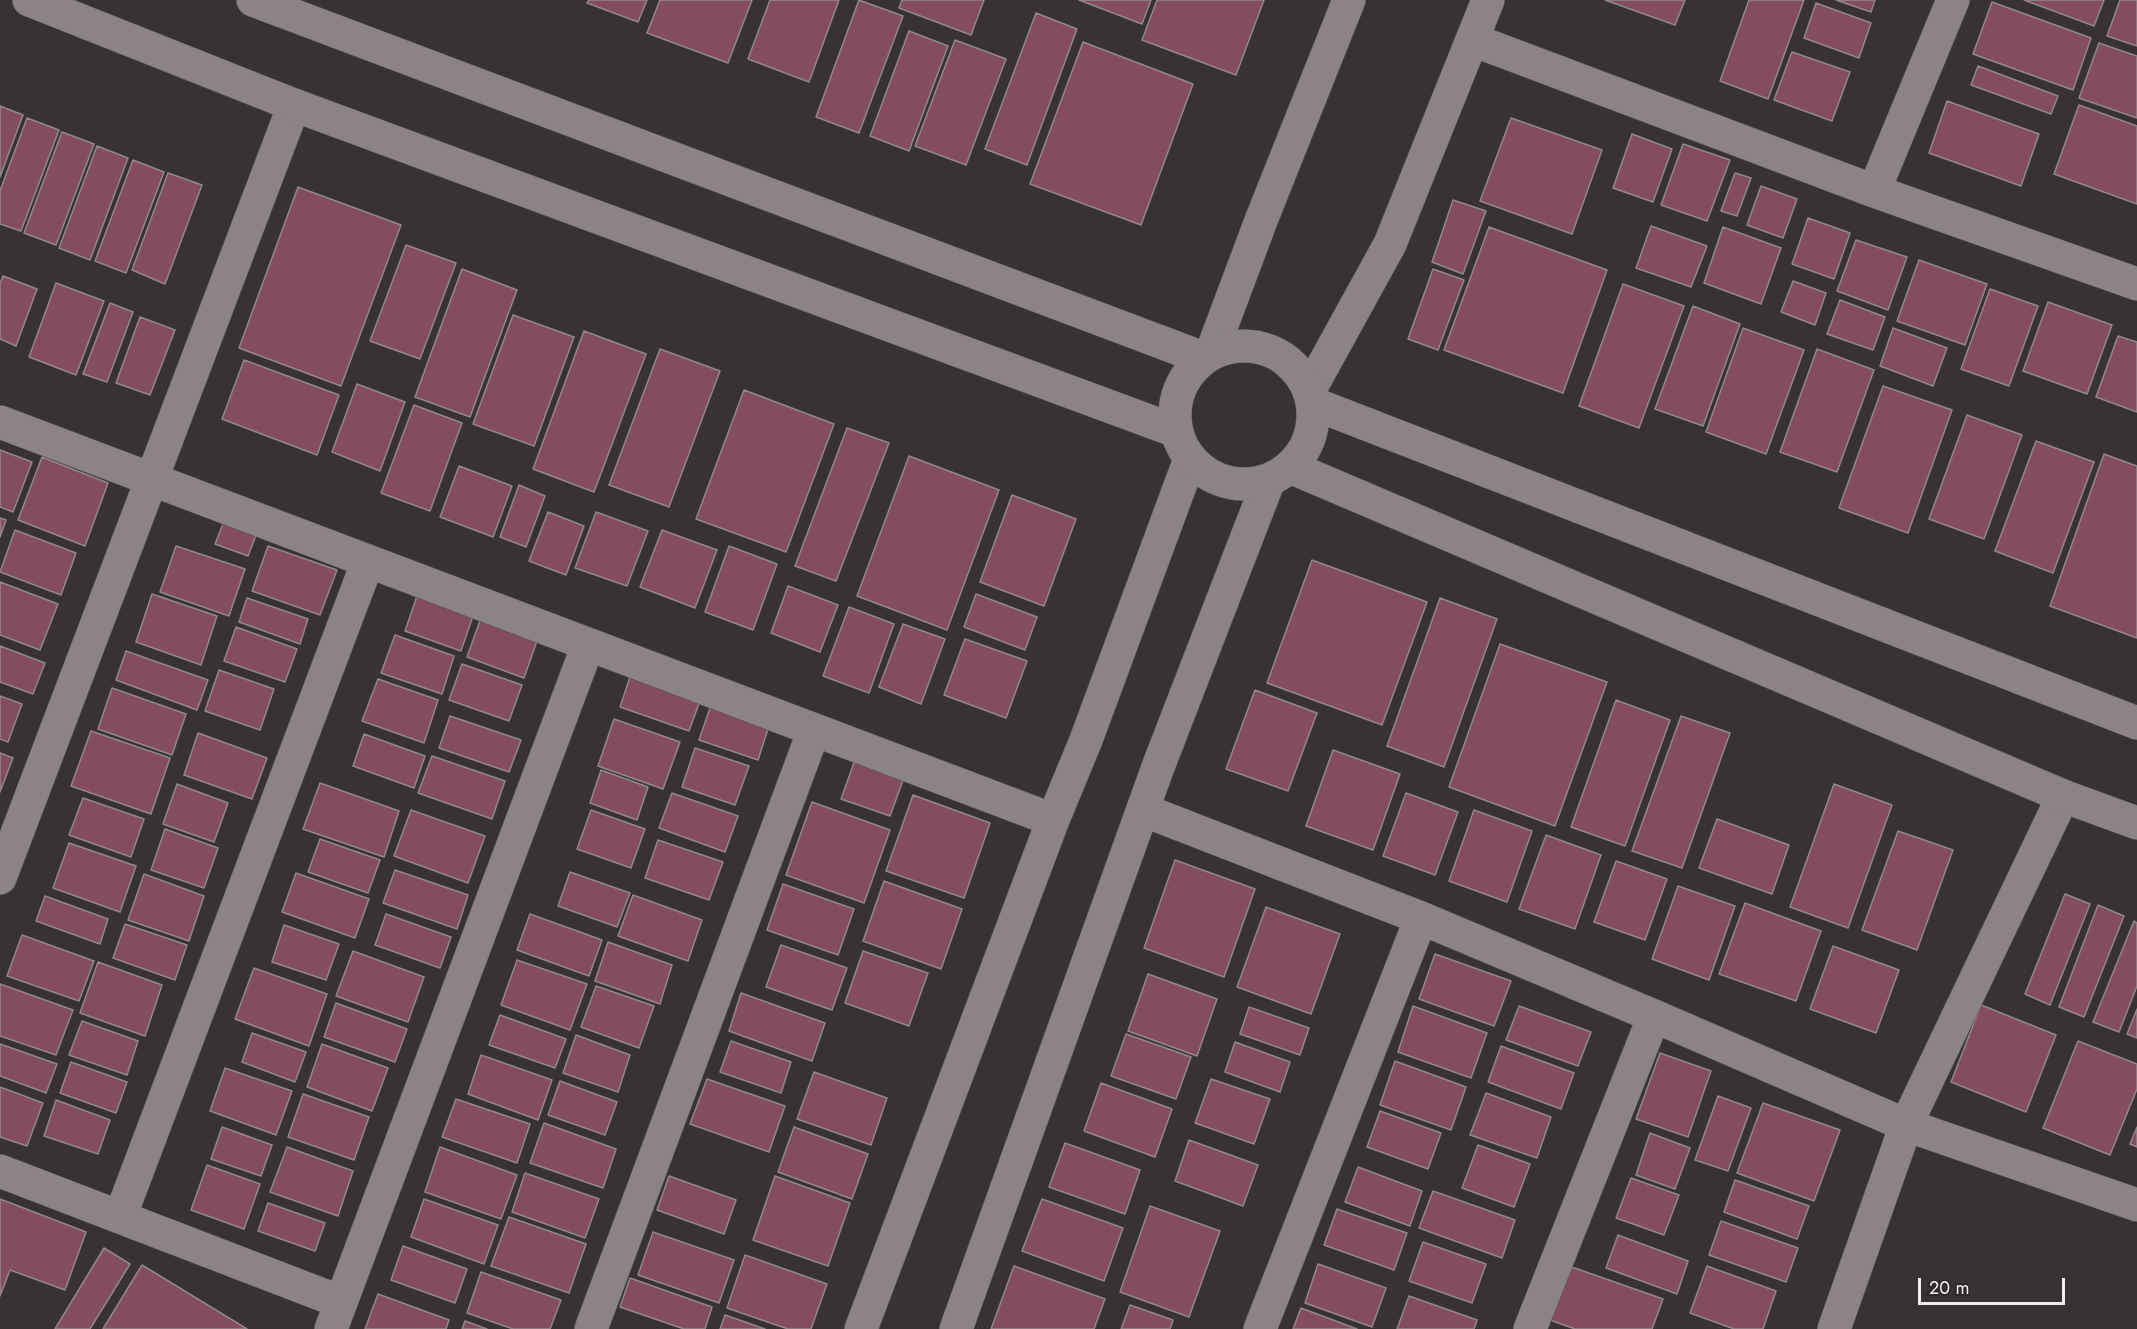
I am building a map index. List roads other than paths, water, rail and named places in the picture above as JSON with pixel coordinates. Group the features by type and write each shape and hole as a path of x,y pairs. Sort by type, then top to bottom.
{"street":[{"path":"29,0 294,105 1176,431"},
{"path":"253,0 1207,356"},
{"path":"1207,356 1349,0"},
{"path":"1311,397 1390,244 1488,0"},
{"path":"1874,191 1953,0"},
{"path":"1473,40 1874,191 2137,284"},
{"path":"0,878 294,105"},
{"path":"956,1329 1143,810 1280,473 1305,448 1312,426 1311,397 1300,373 1286,360 1269,350 1249,346 1230,346 1207,356 1189,372 1179,390 1174,410 1176,431 1181,446 1190,459 1206,474 1226,482 1248,485 1280,473 2063,795 2137,823"},
{"path":"1311,397 2137,723"},
{"path":"0,423 1053,820"},
{"path":"861,1329 1053,820 1086,740 1190,459"},
{"path":"120,1217 368,561"},
{"path":"0,1171 120,1217 337,1316 588,645"},
{"path":"591,1329 814,730"},
{"path":"1834,1329 1906,1125 2063,795"},
{"path":"1143,810 1421,918 1906,1125 2137,1205"},
{"path":"1260,1329 1421,918"},
{"path":"1530,1329 1654,1016"}]}
